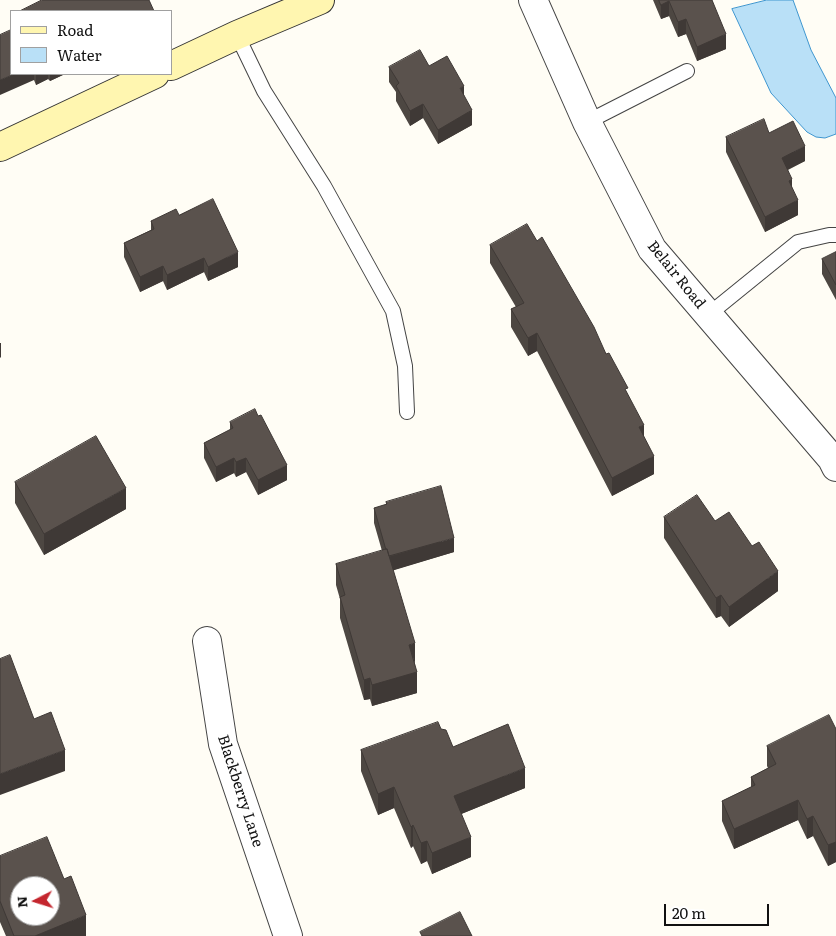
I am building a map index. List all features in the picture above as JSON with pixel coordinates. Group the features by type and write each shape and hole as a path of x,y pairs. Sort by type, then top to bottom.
{"street":[{"path":"172,66 237,35 320,0"},
{"name":"Belair Road","path":"533,0 586,122 652,249 835,461"},
{"path":"0,147 153,75"},
{"name":"Blackberry Lane","path":"207,642 223,744 288,936"}],"lane":[{"path":"237,35 264,91 324,186 393,311 405,366 407,412"},
{"path":"586,122 686,71"},
{"path":"708,315 798,242 829,235 836,236"}],"water":[{"path":"767,0 793,0 811,50 836,98 836,134 825,138 816,137 807,132 771,93 732,9"}],"building":[{"path":"42,0 149,0 154,10 22,10"},
{"path":"659,0 712,0 726,34 697,47 686,19 678,22 669,1 661,5"},
{"path":"10,30 10,75 12,75 0,80 0,35"},
{"path":"420,50 429,66 447,56 464,86 460,88 472,110 438,130 423,104 410,111 396,86 399,83 389,67"},
{"path":"764,119 769,133 793,121 805,146 782,158 792,179 789,181 798,200 765,217 726,137"},
{"path":"213,199 238,252 208,267 204,258 167,275 163,266 140,277 124,243 154,229 151,221 176,209 179,215"},
{"path":"527,224 537,241 542,237 594,327 606,354 609,353 628,388 625,389 644,425 639,427 654,456 612,478 537,333 528,338 511,309 524,303 490,245"},
{"path":"836,252 836,285 822,259"},
{"path":"255,409 258,416 261,415 287,465 258,480 246,458 236,462 234,458 216,467 204,443 233,428 230,422"},
{"path":"96,436 126,488 44,534 15,482"},
{"path":"441,486 454,538 389,556 374,508 387,504 386,502"},
{"path":"697,495 715,521 729,512 752,546 759,542 778,571 729,607 721,595 716,598 664,517"},
{"path":"387,549 415,643 409,645 417,672 372,685 370,678 364,680 340,597 345,595 336,564"},
{"path":"10,655 34,719 51,712 65,750 0,774 0,659"},
{"path":"829,715 836,729 836,842 828,845 813,816 807,819 798,800 734,829 722,801 755,785 751,777 776,764 767,746"},
{"path":"438,722 441,729 446,730 453,747 508,724 525,768 454,796 471,837 432,853 427,841 421,843 413,825 411,827 394,787 378,794 361,750"},
{"path":"47,837 64,879 71,876 86,915 60,926 60,876 10,876 10,926 0,901 0,856"},
{"path":"460,912 472,936 422,936 420,932"},
{"path":"10,926 59,926 35,936 14,936"}]}
